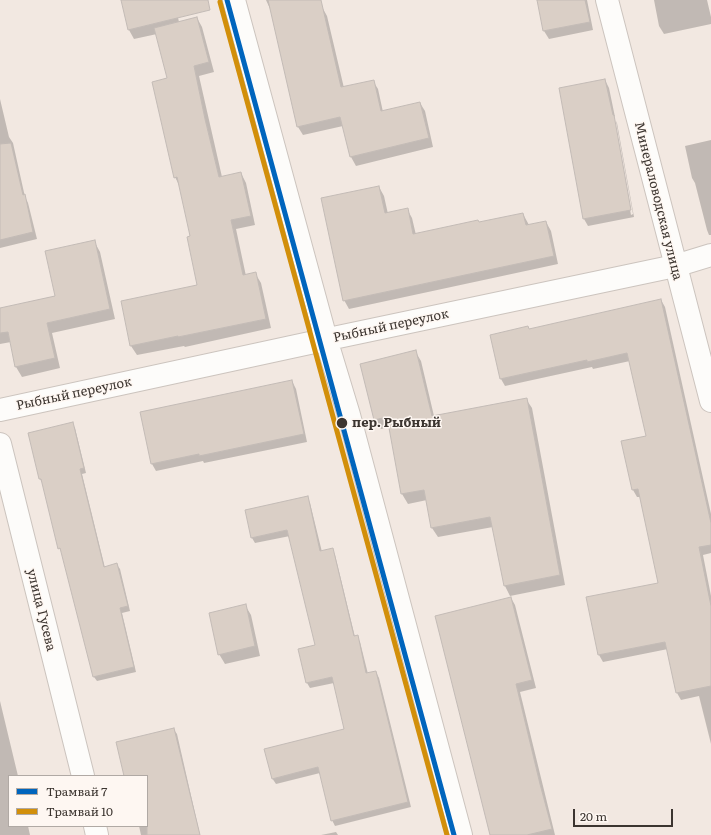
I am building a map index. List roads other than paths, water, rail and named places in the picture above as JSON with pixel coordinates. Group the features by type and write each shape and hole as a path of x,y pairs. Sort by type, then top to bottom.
{"street":[{"path":"234,0 326,340 351,423 461,835"},
{"name":"Минераловодская улица","path":"607,0 711,401"},
{"name":"Рыбный переулок","path":"0,410 675,266 711,255"},
{"name":"улица Гусева","path":"0,444 82,775"}],"tram line":[{"name":"7","path":"227,0 454,835"},
{"name":"10","path":"220,2 447,835"}],"place":[{"name":"пер. Рыбный","path":"342,423"}]}
